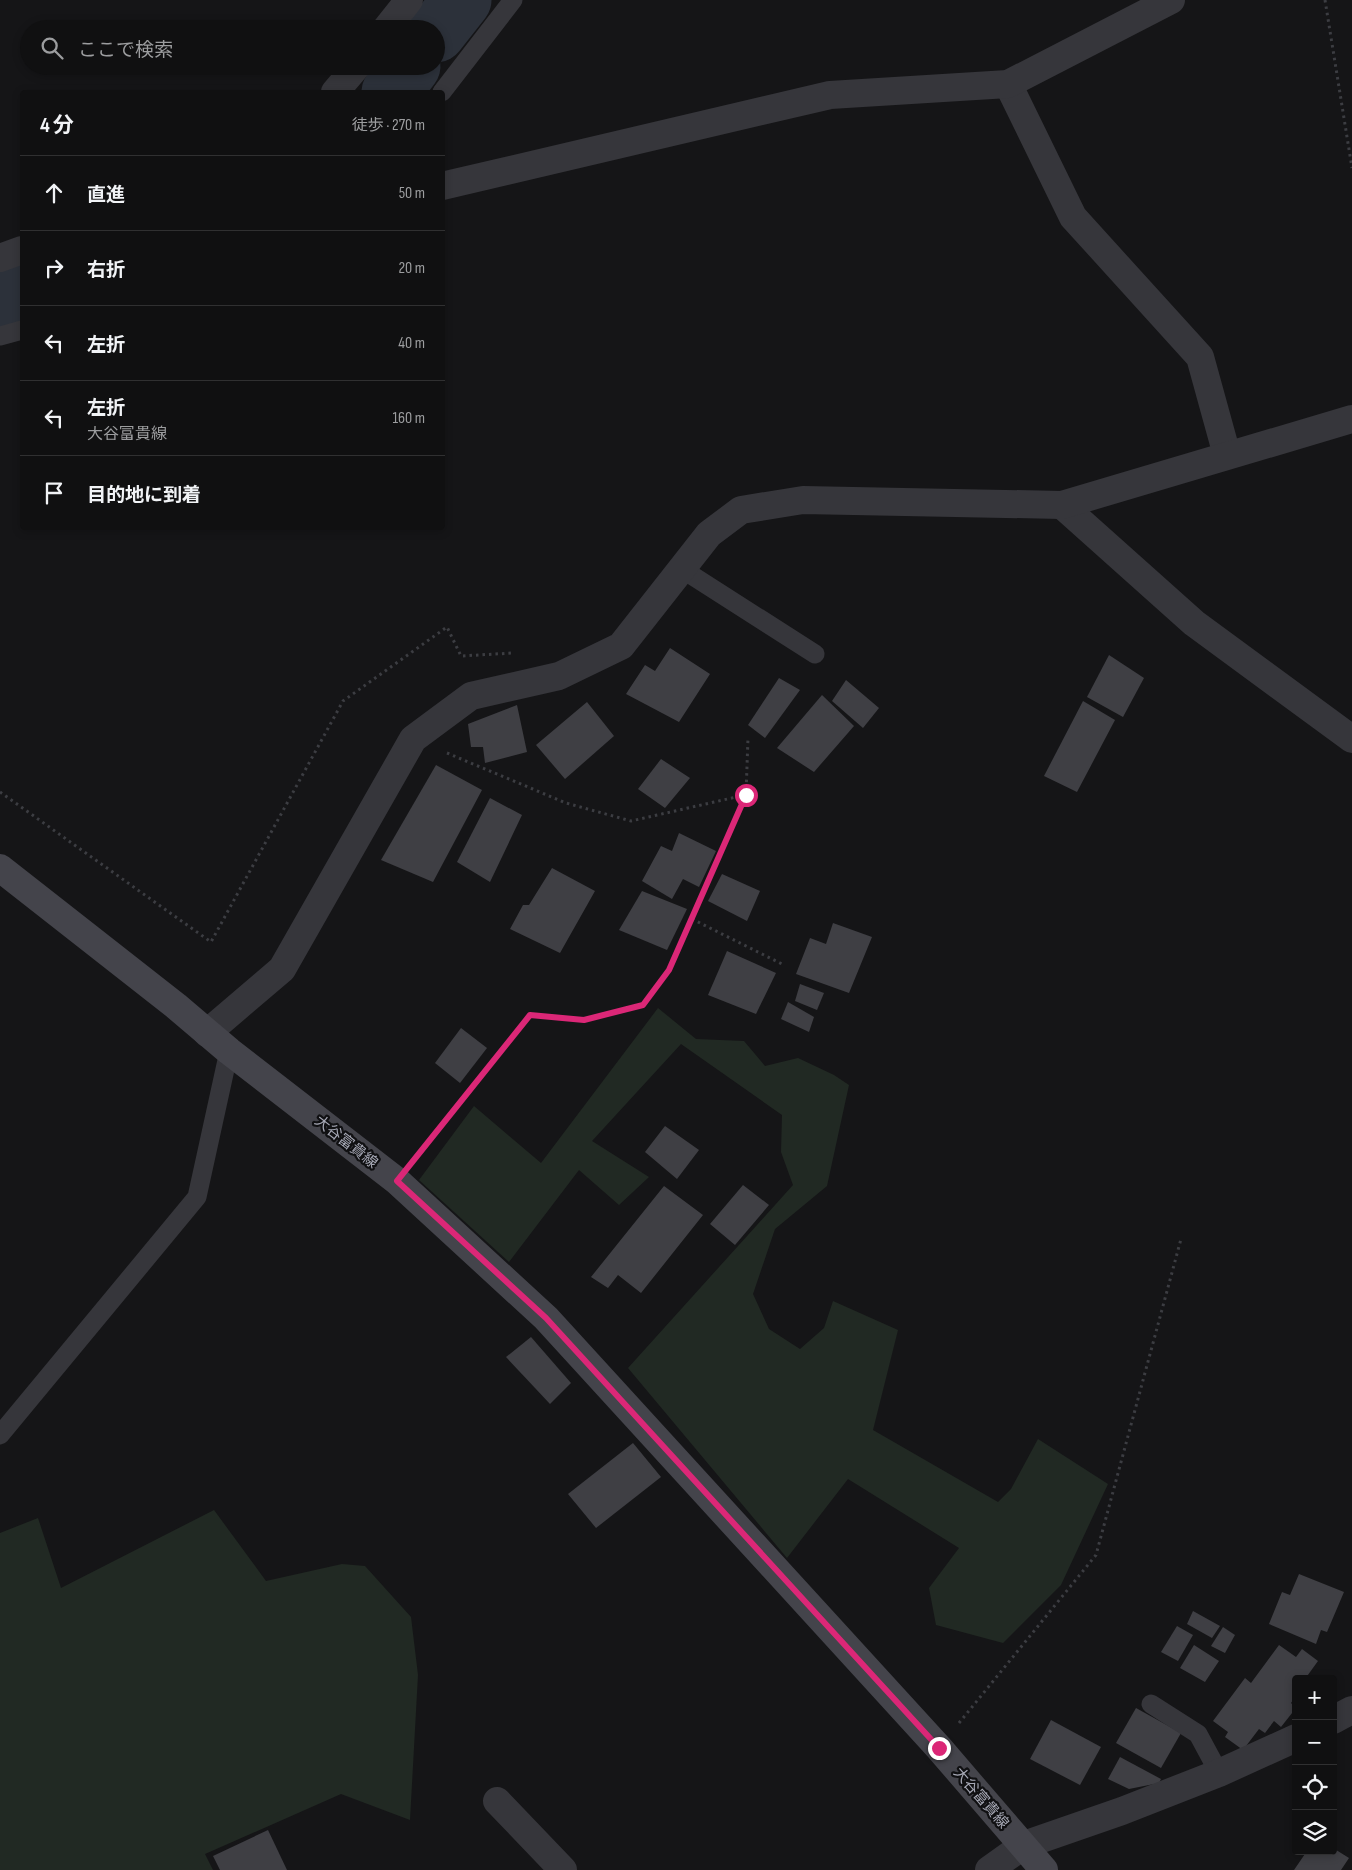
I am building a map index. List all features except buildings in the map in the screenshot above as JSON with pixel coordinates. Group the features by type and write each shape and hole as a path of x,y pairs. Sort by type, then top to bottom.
{"main road":[{"name":"大谷富貴線","path":"0,868 176,1006 229,1052 397,1181 546,1318 939,1748 1044,1870"}],"street":[{"path":"393,20 409,0"},
{"path":"445,185 830,95 1008,84 1171,0"},
{"path":"337,90 349,75"},
{"path":"1008,84 1073,217 1200,357 1227,455"},
{"path":"0,258 20,251"},
{"path":"207,1033 282,970 413,739 471,696 559,676 621,646 709,534 741,510 803,500 1062,505 1352,419"},
{"path":"1062,505 1194,623 1352,739"},
{"path":"1337,1718 1352,1710"},
{"path":"989,1870 1024,1845 1122,1811 1219,1773 1292,1740"},
{"path":"497,1801 563,1870"}],"lane":[{"path":"444,90 512,0"},
{"path":"0,336 20,331"},
{"path":"682,569 816,654"},
{"path":"0,1435 196,1197 229,1052"},
{"path":"1151,1704 1198,1734 1219,1773"}],"path":[{"path":"1325,0 1352,168"},
{"path":"0,792 210,942 343,701 447,627 461,656 517,652"},
{"path":"397,1181 530,1015 584,1020 643,1005 669,970 746,795 748,738"},
{"path":"413,739 566,803 631,821 746,795"},
{"path":"692,920 784,964"},
{"path":"939,1748 1096,1555 1181,1239"}],"shaded area":[{"path":"658,1008 696,1039 744,1041 765,1066 798,1058 834,1075 849,1085 827,1186 775,1229 753,1294 769,1329 800,1349 824,1328 833,1301 898,1330 873,1430 998,1502 1011,1489 1038,1439 1108,1484 1061,1585 1003,1643 936,1625 929,1588 959,1548 848,1479 787,1558 628,1368 793,1185 781,1152 782,1115 681,1044 592,1141 649,1177 619,1205 579,1170 509,1262 419,1180 474,1106 541,1163"},
{"path":"214,1510 266,1581 342,1564 365,1566 411,1617 418,1675 410,1820 341,1794 205,1854 213,1870 0,1870 0,1533 38,1518 61,1588"}],"waterway":[{"path":"445,22 462,0"},
{"path":"393,90 404,75"},
{"path":"0,298 20,290"}],"route":[{"path":"746,795 669,970 643,1005 584,1020 530,1015 397,1181 546,1318 939,1748"}]}
